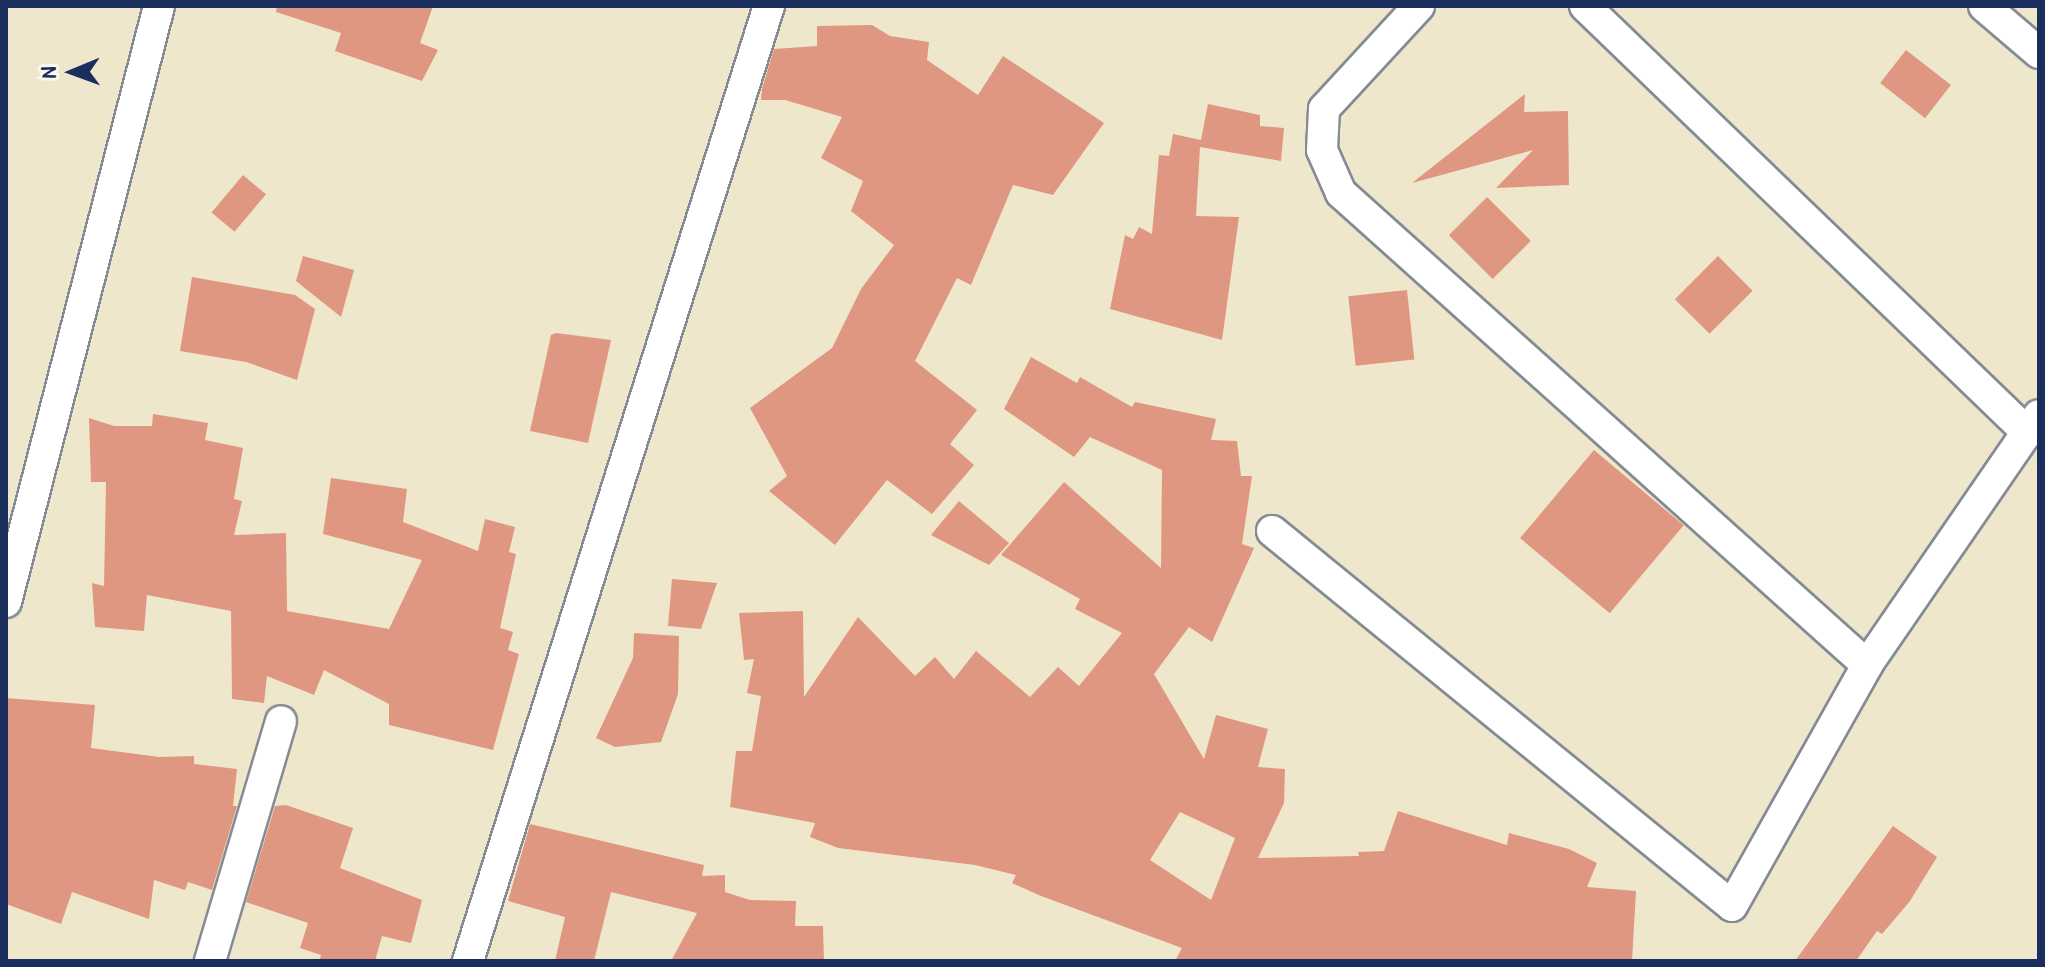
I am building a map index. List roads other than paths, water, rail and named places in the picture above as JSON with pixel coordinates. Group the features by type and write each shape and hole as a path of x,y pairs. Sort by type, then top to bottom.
{"street":[{"path":"6,602 159,6"},
{"path":"468,961 769,6"},
{"path":"1419,6 1324,109 1322,150 1341,193 1867,665"},
{"path":"1272,531 1732,906 1867,665 2033,424 1585,6"},
{"path":"1984,6 2039,53"},
{"path":"210,961 281,721"}]}
